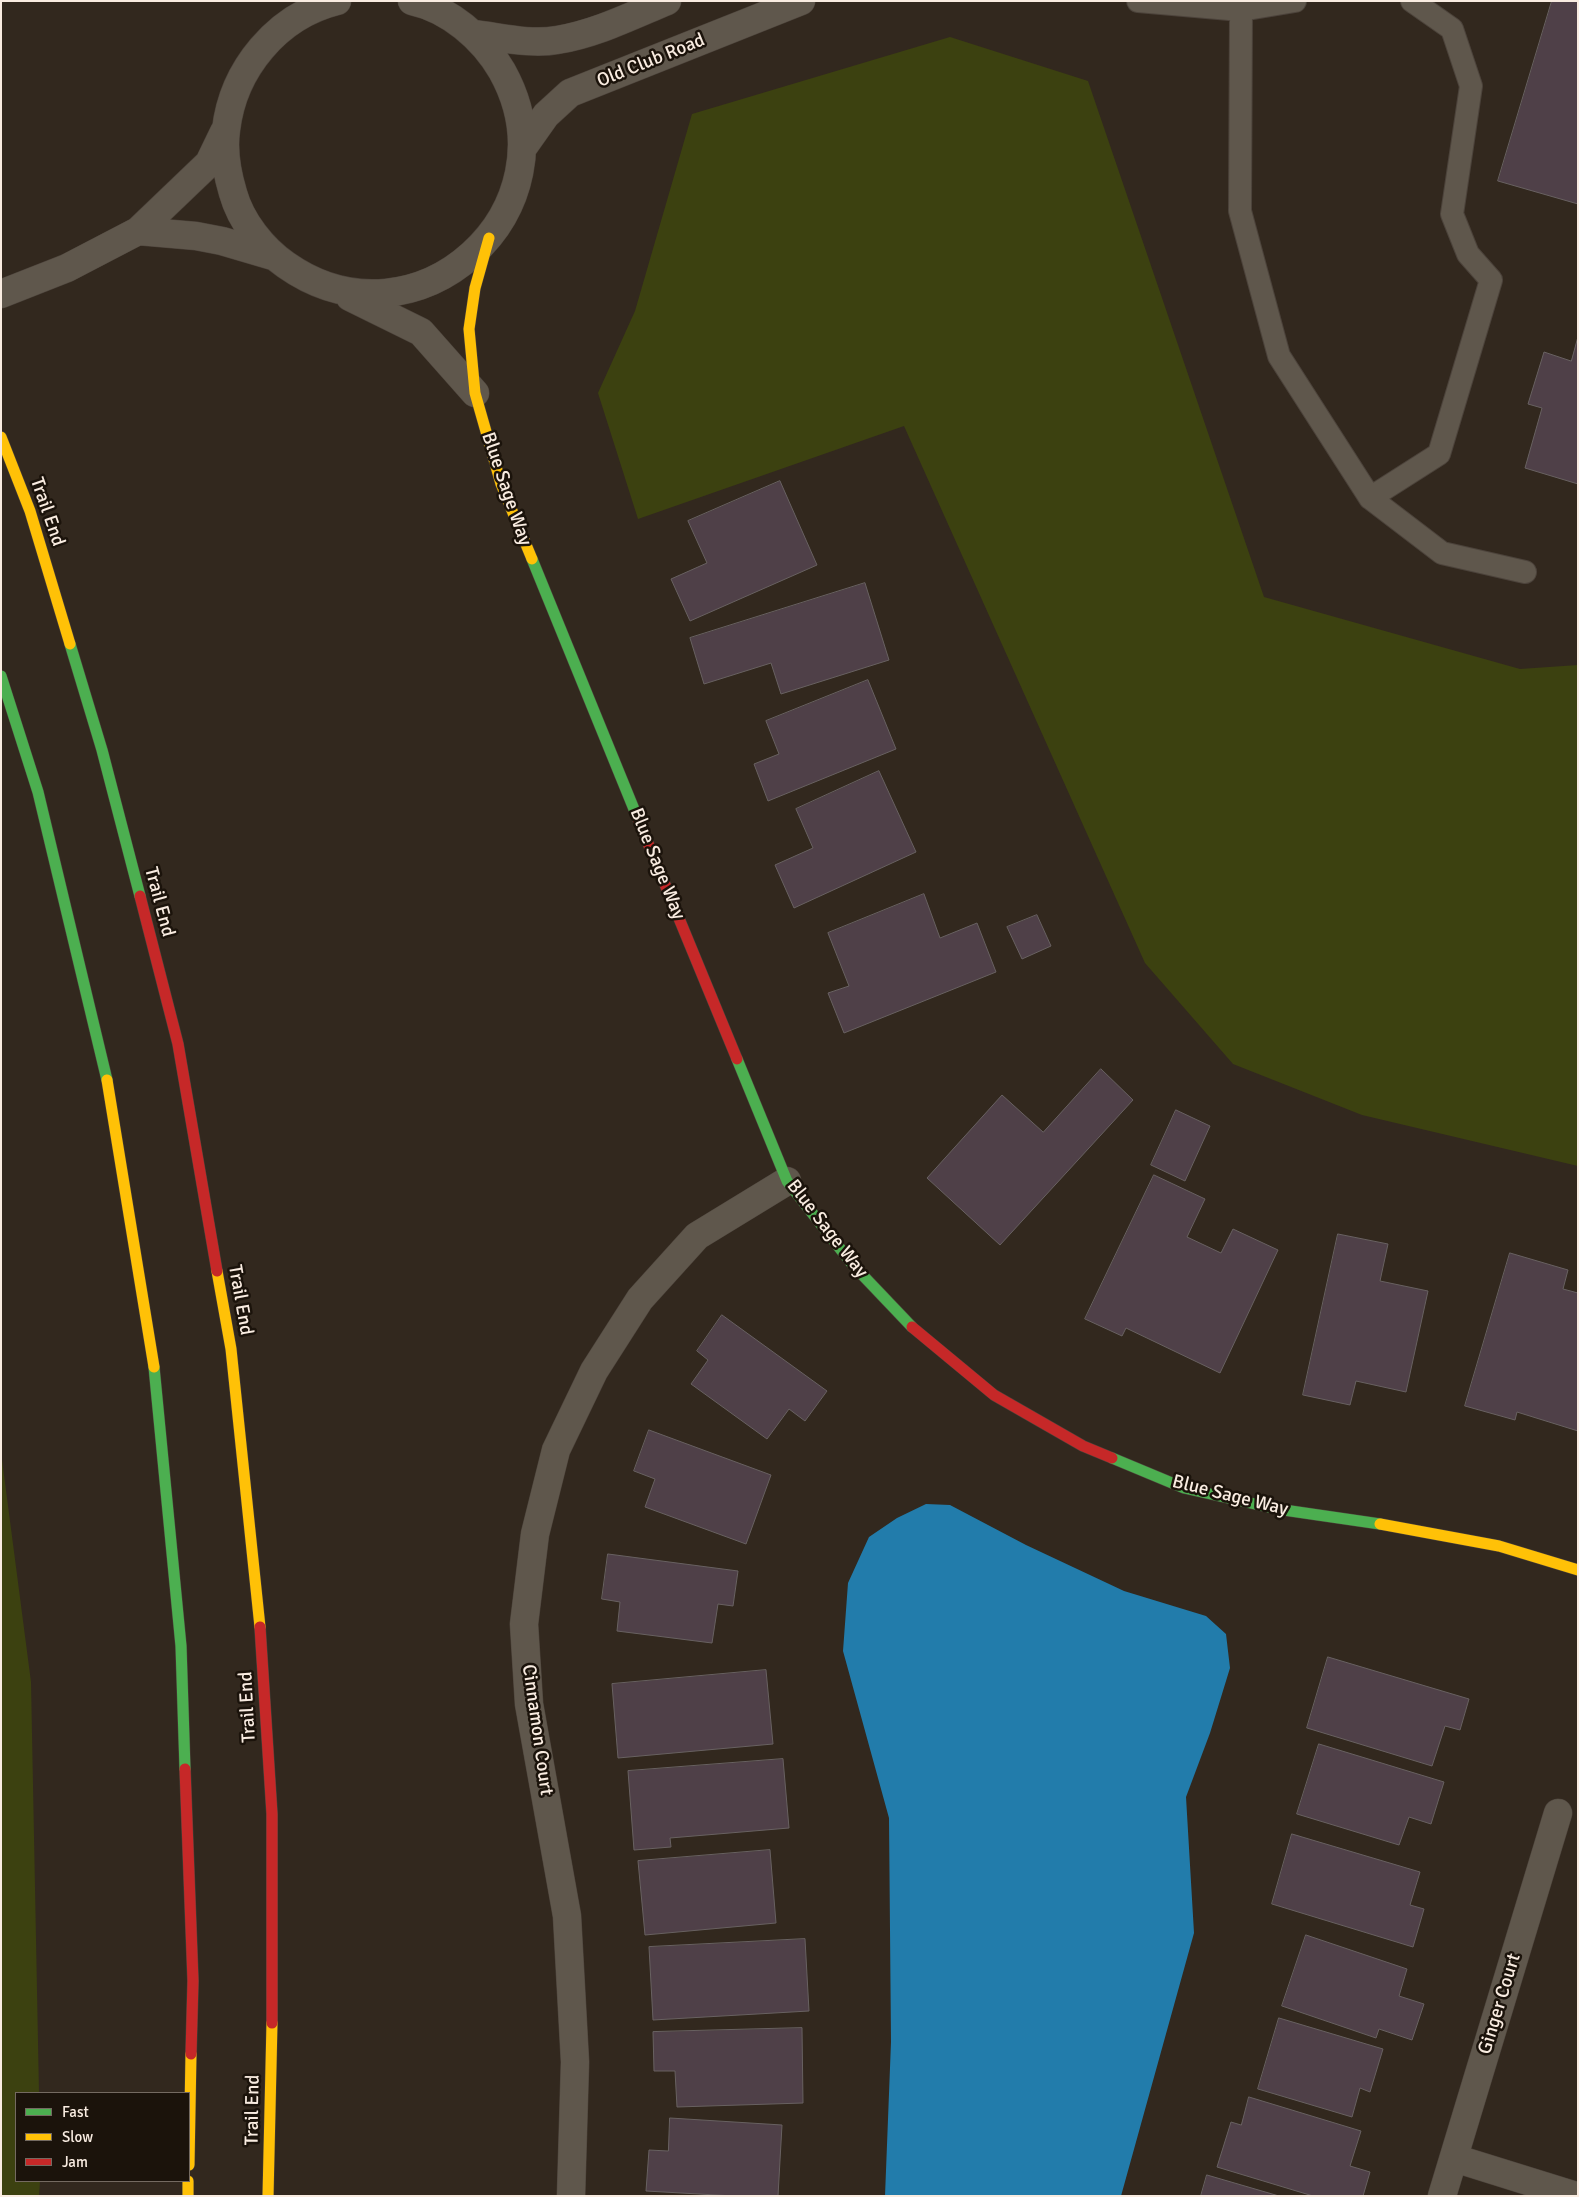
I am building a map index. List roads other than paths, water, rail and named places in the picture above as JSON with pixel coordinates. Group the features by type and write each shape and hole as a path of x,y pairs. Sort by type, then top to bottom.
{"street":[{"path":"267,41 282,1"},
{"path":"337,1 322,5 292,20 267,41 246,68 232,98 225,131 226,164 234,196 250,228 273,256 302,276 335,290 370,295 406,291 439,279 466,261 489,238 509,204 518,181 522,149 520,117 510,86 494,58 473,34 447,15 415,2"},
{"path":"473,34 530,41 557,40 599,29 667,1"},
{"name":"Old Club Road","path":"522,149 546,115 570,93 802,1"},
{"path":"1,294 67,268 138,232 209,163 225,131"},
{"path":"138,232 214,239 273,256"},
{"name":"Blue Sage Way","path":"489,238 475,288 469,329 475,393 501,484 787,1181 852,1265 920,1336 994,1395 1083,1446 1184,1488 1277,1509 1396,1526 1498,1546 1578,1570"},
{"name":"Blue Sage Way","path":"335,290 421,332 475,393"},
{"name":"Trail End","path":"1,437 30,512 102,750 178,1044 231,1349 262,1648 272,1814 273,1976 268,2196"},
{"path":"1,676 38,792 105,1067 152,1352 182,1646 193,1981 190,2119"},
{"name":"Cinnamon Court","path":"571,2196 575,2062 567,1916 529,1704 524,1624 535,1534 556,1450 594,1372 640,1299 697,1236 787,1181"},
{"name":"Ginger Court","path":"1442,2196 1558,1813"},
{"path":"1454,2158 1576,2196"},
{"path":"188,2182 188,2196"}],"lane":[{"path":"1138,1 1197,3 1241,10 1295,1"},
{"path":"1370,498 1439,454 1491,280 1468,254 1452,214 1471,86 1452,30 1412,1"},
{"path":"1241,10 1240,211 1279,356 1370,498 1442,553 1526,572"}],"water":[{"path":"926,1504 950,1505 1026,1545 1124,1591 1206,1616 1226,1634 1230,1668 1210,1733 1186,1797 1194,1933 1121,2196 885,2196 891,2042 889,1818 843,1651 848,1583 869,1537 897,1518"}]}
